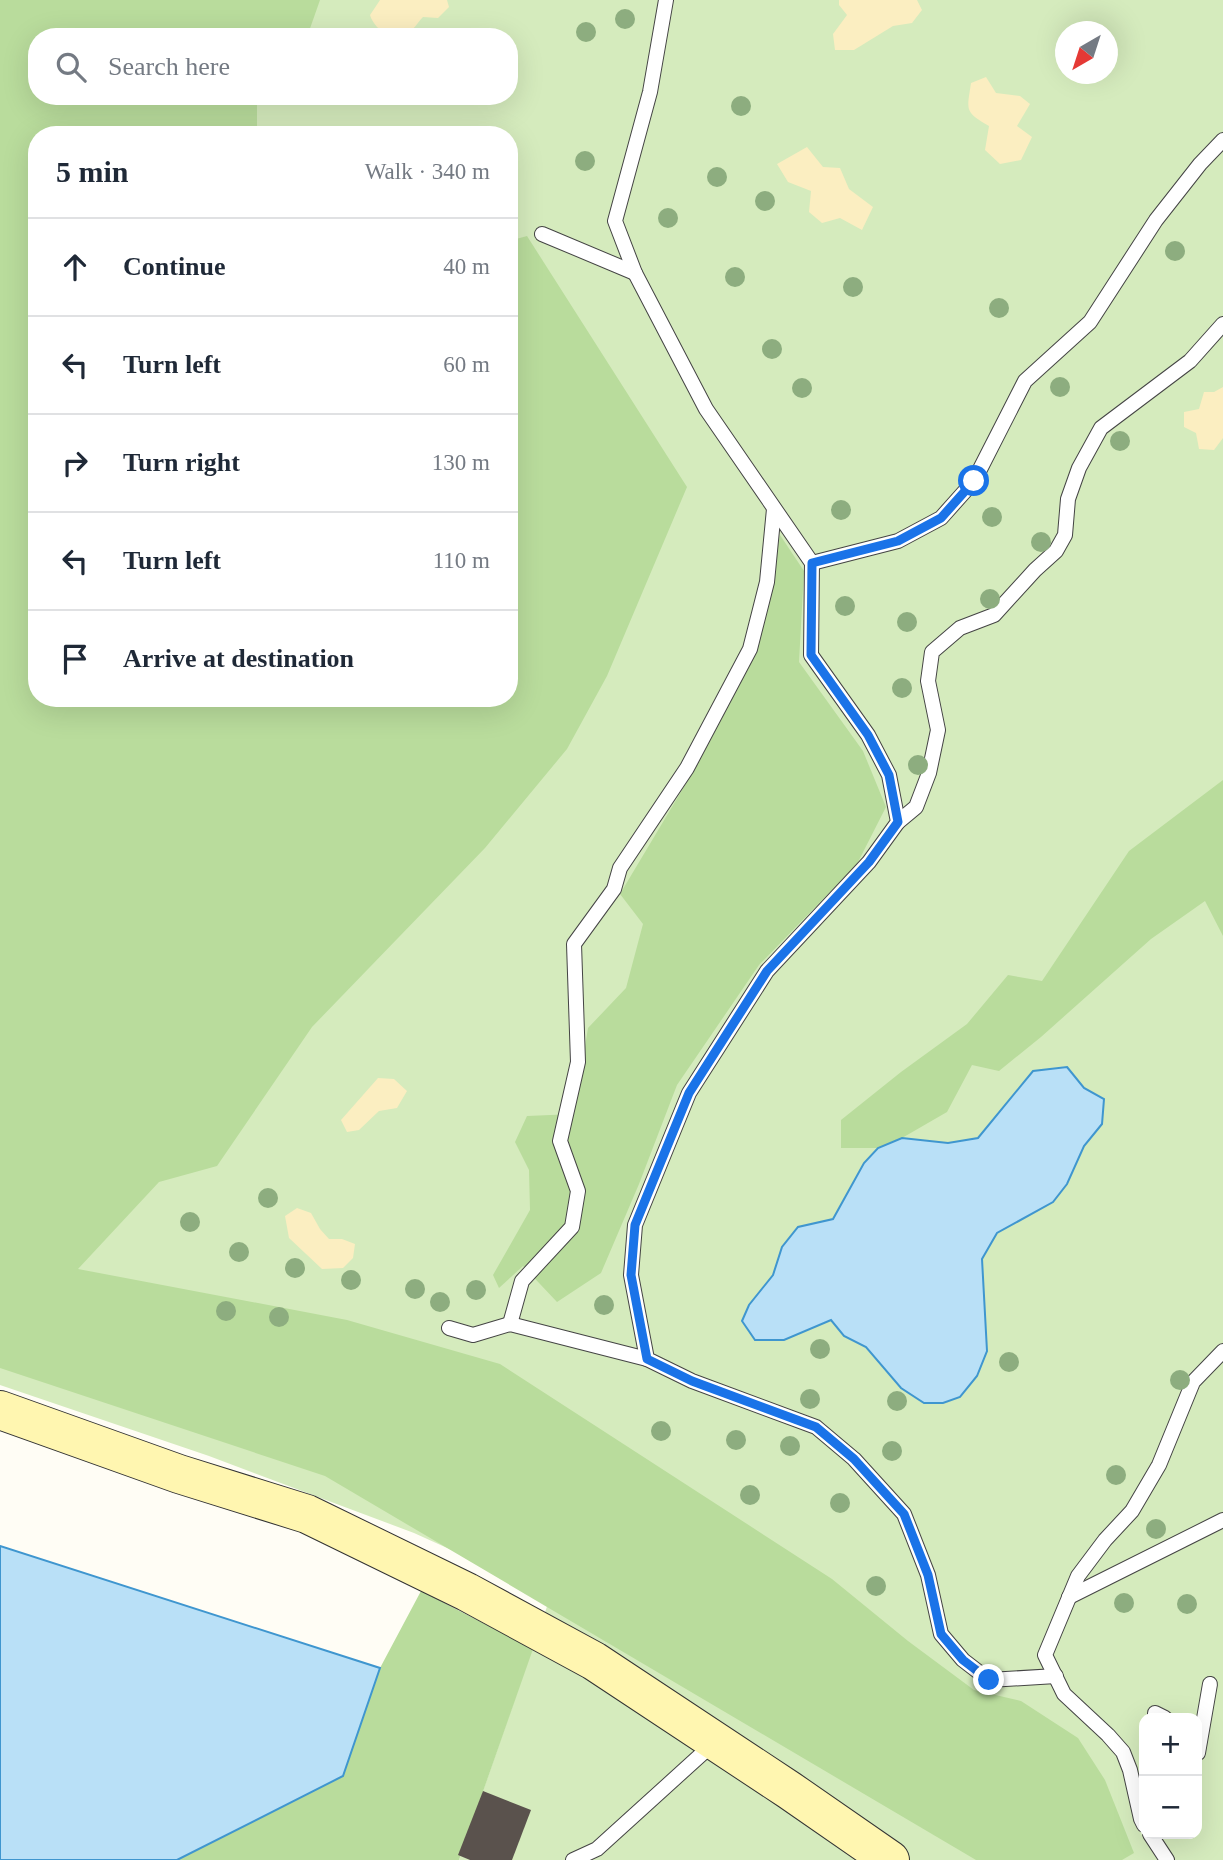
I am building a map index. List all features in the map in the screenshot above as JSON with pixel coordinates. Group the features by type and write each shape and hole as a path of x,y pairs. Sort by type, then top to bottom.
{"street":[{"path":"0,1410 179,1474 307,1514 467,1592 583,1655 716,1741 890,1860"}],"lane":[{"path":"666,0 650,92 615,221 635,273 706,409 812,563 811,655 868,735 889,775 898,822"},
{"path":"812,563 898,541 941,518 974,481 1025,381 1090,322 1156,220 1223,139"},
{"path":"542,234 635,273"},
{"path":"647,1359 631,1275 635,1225 689,1093 767,971 869,862 898,822 916,807 929,773 938,730 928,681 932,652 960,628 994,615 1056,551 1065,535 1068,499 1079,468 1101,428 1190,360 1223,324"},
{"path":"510,1324 522,1281 572,1227 578,1191 560,1140 578,1062 574,944 614,889 620,868 687,768 750,649 767,582 774,509"},
{"path":"449,1328 473,1335 510,1324 647,1359 692,1381 816,1427 854,1459 904,1514 928,1575 941,1634 963,1660 989,1680 1056,1676"},
{"path":"1139,1785 1123,1752 1064,1694 1045,1655 1078,1576 1105,1539 1132,1511 1160,1465 1194,1382 1223,1351"},
{"path":"1069,1597 1223,1520"},
{"path":"1202,1730 1210,1684"},
{"path":"573,1860 597,1849 716,1741"},
{"path":"1153,1839 1167,1860"}],"green space":[{"path":"0,0 1223,0 1223,1860 459,1860 551,1595 414,1533 209,1456 0,1385 0,1255 501,707 518,707 518,126 35,126 29,105 518,105 518,28 28,28 28,102"},
{"path":"0,0 320,0 310,28 28,28 28,105 257,105 257,126 28,126 28,707 518,707 518,238 527,236 687,487 607,676 567,749 485,848 312,1027 217,1166 159,1182 78,1269 347,1320 500,1364 832,1579 974,1690 1021,1701 1078,1738 1105,1780 1134,1853 1122,1860 976,1860 325,1476 0,1368"},
{"path":"780,535 804,571 799,662 863,751 886,807 857,864 759,965 677,1085 601,1273 557,1302 523,1266 499,1288 493,1275 530,1210 529,1170 515,1142 527,1116 574,1114 588,1028 626,988 643,924 620,894 700,760 757,652"},
{"path":"1223,780 1223,936 1205,901 1151,939 999,1071 972,1065 947,1112 902,1138 878,1148 841,1148 841,1120 967,1024 1008,975 1042,981 1129,851"},
{"path":"421,1591 533,1649 459,1860 177,1860 343,1776 380,1668"}],"sand":[{"path":"380,0 447,0 449,7 438,18 423,17 413,28 378,28 370,15"},
{"path":"839,0 917,0 922,10 912,23 893,26 854,50 835,50 833,34 847,15 839,5"},
{"path":"986,77 996,93 1020,96 1030,104 1017,126 1032,137 1021,160 1000,164 985,150 989,126 971,113 968,105 971,83"},
{"path":"807,147 823,167 840,168 849,189 873,207 862,230 840,218 822,223 809,212 811,191 788,182 777,164"},
{"path":"1223,387 1223,438 1214,450 1199,449 1196,433 1184,427 1184,412 1199,409 1204,392 1214,392"},
{"path":"378,1078 394,1079 407,1091 397,1108 379,1111 359,1130 347,1132 341,1120"},
{"path":"297,1208 311,1213 329,1239 342,1239 355,1244 353,1258 343,1268 322,1269 289,1238 285,1216"}],"water":[{"path":"1067,1067 1084,1088 1104,1099 1102,1124 1084,1146 1067,1184 1053,1202 997,1233 982,1259 987,1351 977,1376 960,1397 943,1403 924,1403 901,1388 866,1347 844,1336 831,1320 784,1340 755,1340 742,1321 749,1305 773,1275 782,1247 798,1227 833,1219 864,1163 878,1148 902,1138 948,1143 978,1138 1033,1071"},
{"path":"0,1546 380,1668 343,1776 177,1860 0,1860"}],"building":[{"path":"483,1791 531,1810 512,1860 470,1860 458,1855"}],"route":[{"path":"974,481 941,518 898,541 812,563 811,655 868,735 889,775 898,822 869,862 767,971 689,1093 635,1225 631,1275 647,1359 692,1381 816,1427 854,1459 904,1514 928,1575 941,1634 963,1660 989,1680"}]}
